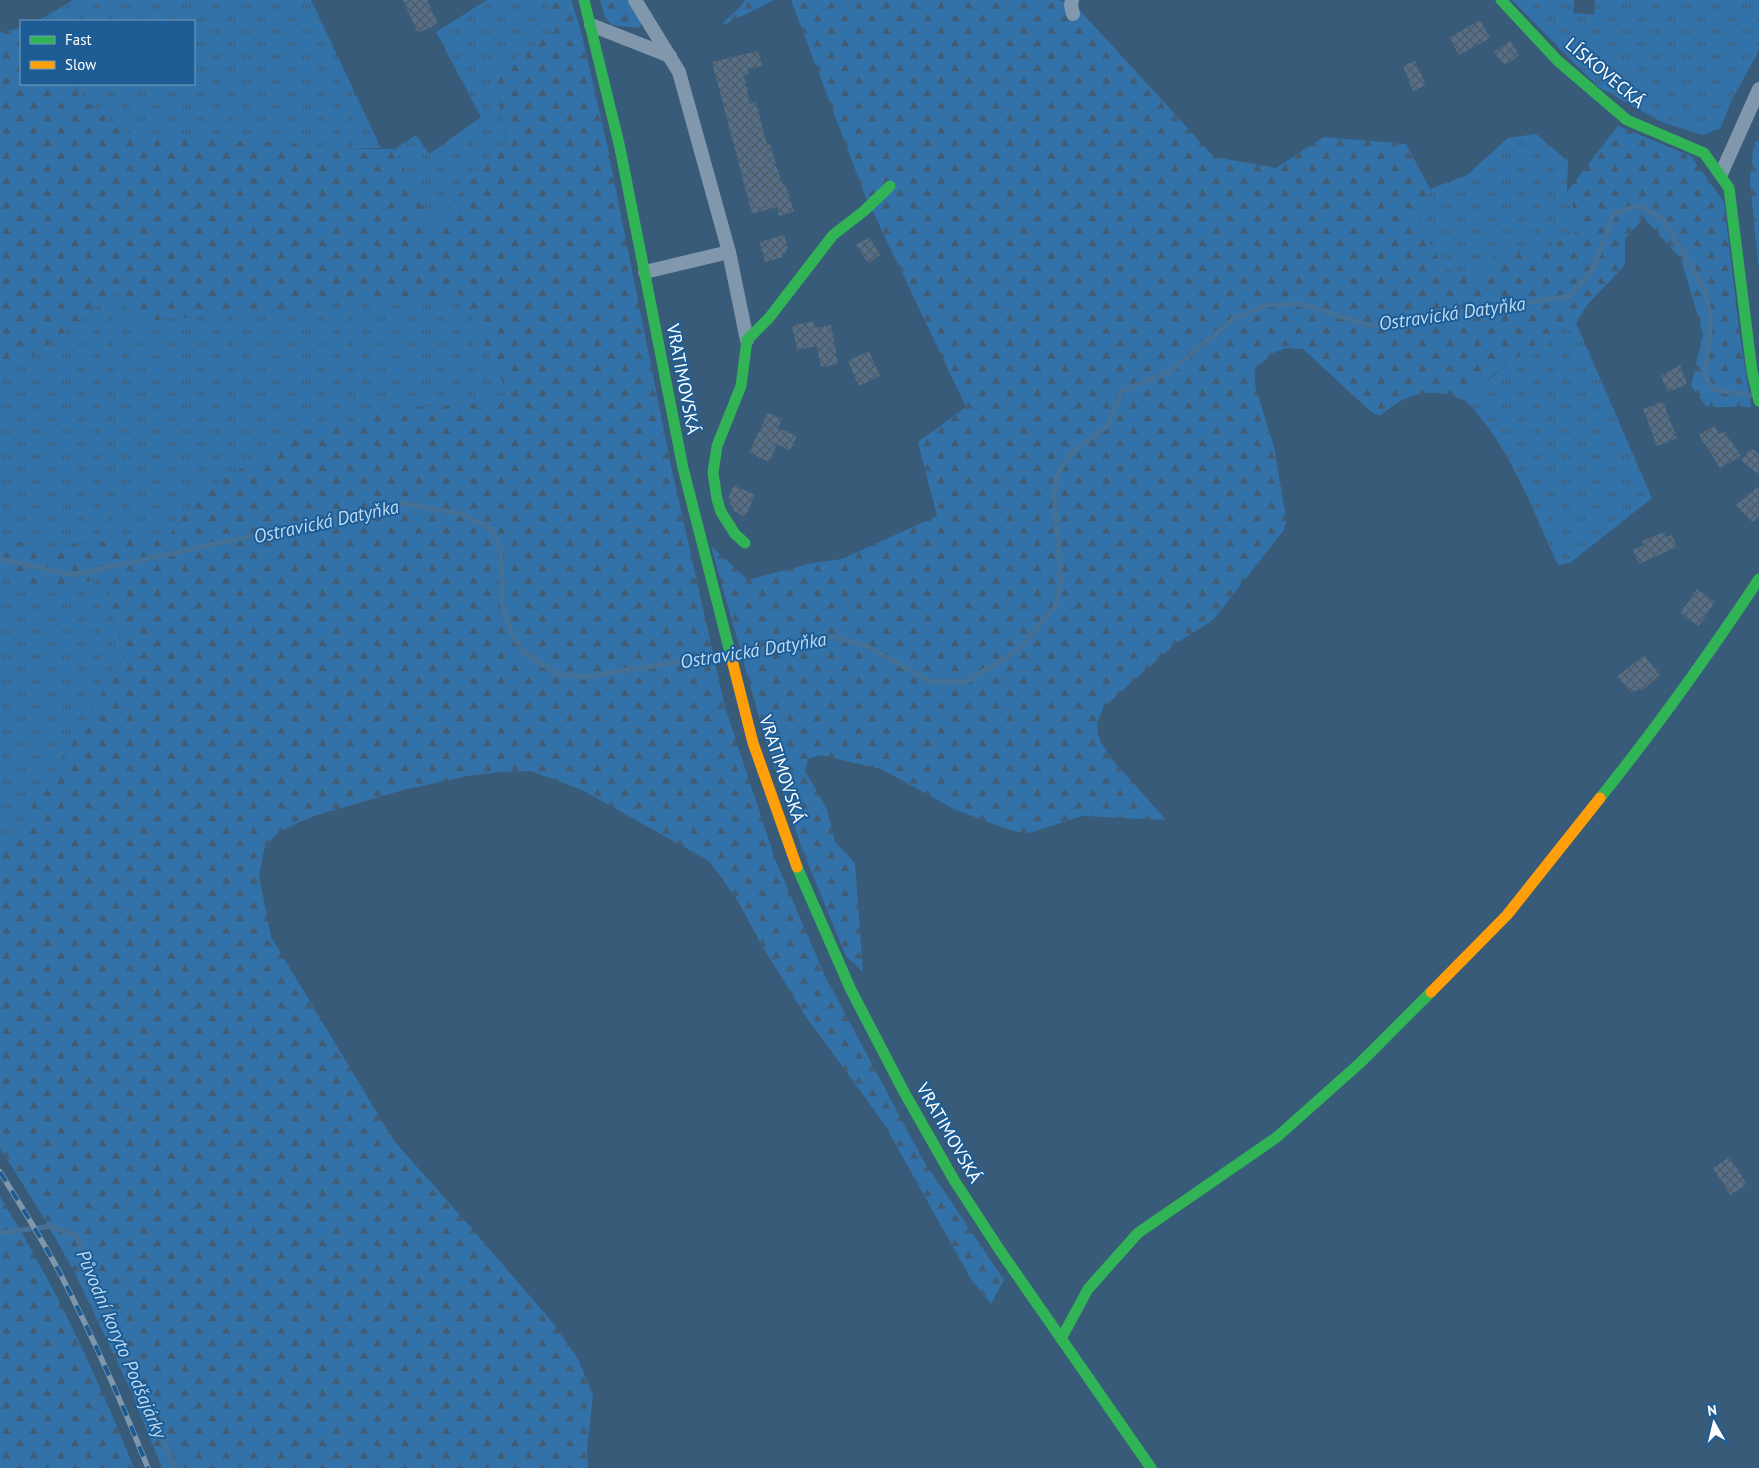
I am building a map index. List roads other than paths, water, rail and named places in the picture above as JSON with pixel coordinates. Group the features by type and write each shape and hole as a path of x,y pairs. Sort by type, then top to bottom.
{"street":[{"name":"VRATIMOVSKÁ","path":"584,0 620,148 683,468 753,744 801,878 851,990 904,1092 954,1180 1150,1468"},
{"path":"636,0 679,72 730,252 747,340 746,361 741,386 718,446 714,463 714,485 720,511 736,535 745,543"},
{"name":"LÍSKOVECKÁ","path":"1501,0 1558,61 1627,120 1704,153 1721,174 1729,188 1752,371 1759,401"},
{"path":"591,25 670,56"},
{"path":"1721,174 1759,89"},
{"path":"747,340 769,318 833,235 864,211 890,186"},
{"path":"645,272 730,252"},
{"path":"1061,1338 1088,1289 1138,1233 1277,1137 1360,1063 1507,915 1634,756 1703,662 1759,579"}],"waterway":[{"name":"Ostravická Datyňka","path":"735,653 833,637 865,645 929,681 965,682 1017,651 1055,607 1061,579 1054,493 1057,474 1072,452 1108,426 1121,392 1170,371 1234,319 1267,305 1302,304 1371,326 1570,296 1593,269 1614,213 1639,206 1663,219 1705,290 1711,318 1705,376 1713,389 1754,396"},
{"name":"Ostravická Datyňka","path":"0,559 73,575 402,503 462,514 492,530 501,550 502,603 512,636 528,656 560,675 585,677 727,654"},
{"name":"Původní koryto Podšajárky","path":"0,1233 51,1226 76,1236 175,1468"}],"railway":[{"path":"0,1172 40,1237 74,1300 107,1371 148,1468"}]}
